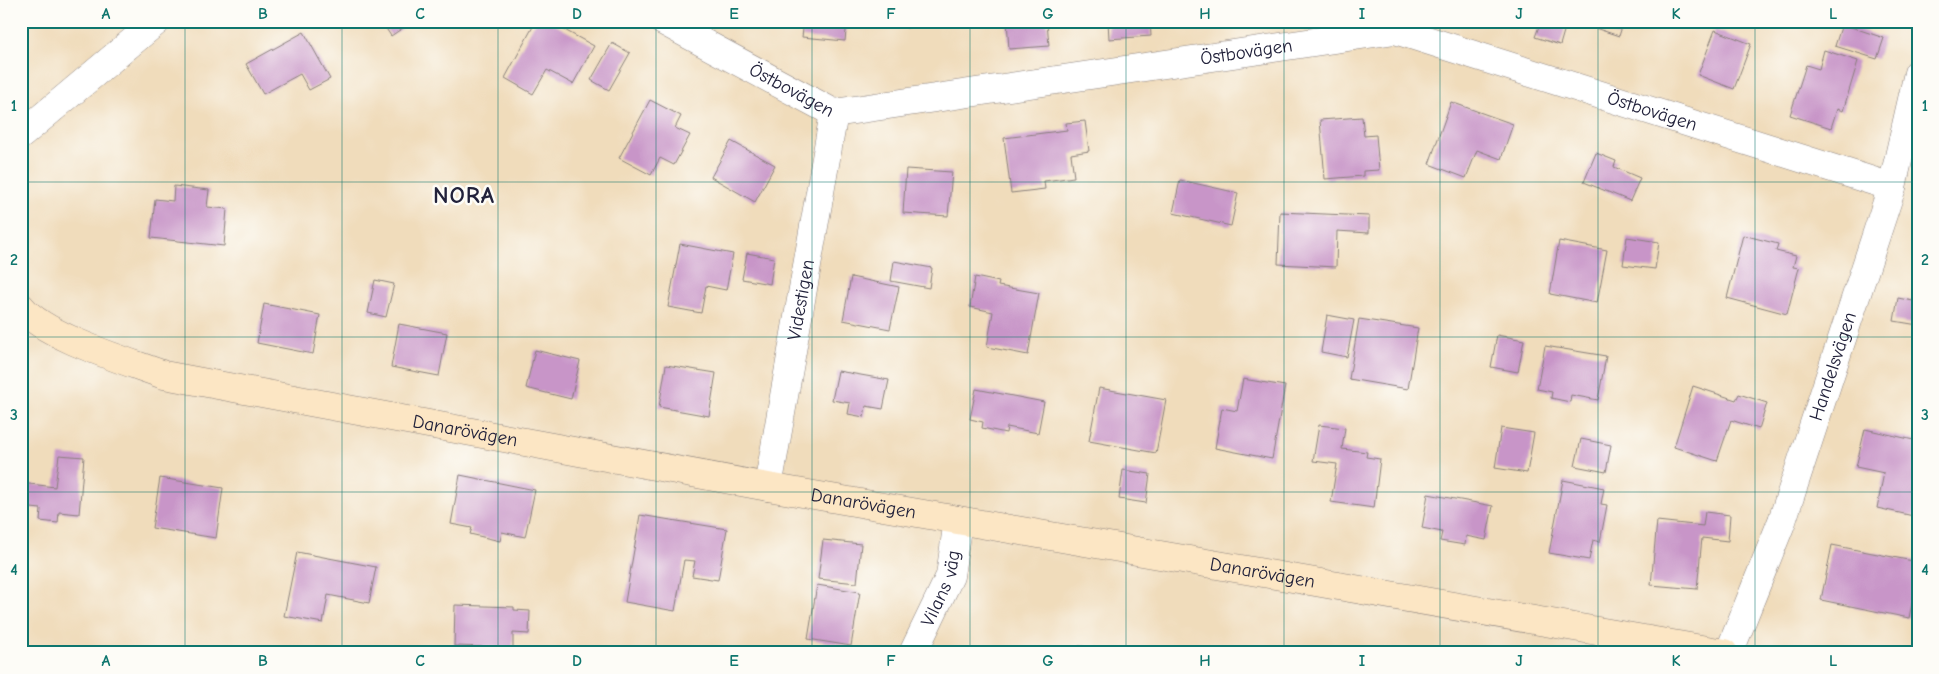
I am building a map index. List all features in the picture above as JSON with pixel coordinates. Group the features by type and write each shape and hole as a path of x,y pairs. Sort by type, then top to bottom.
{"street":[{"path":"21,135 156,21"},
{"name":"Östbovägen","path":"663,21 834,113 1396,30 1892,186"},
{"name":"Handelsvägen","path":"1729,653 1782,521 1892,186 1918,73"},
{"name":"Videstigen","path":"768,488 834,113"},
{"name":"Danarövägen","path":"24,316 81,344 164,375 768,488 1724,653"},
{"name":"Vilans väg","path":"913,653 950,576 958,520"}],"building":[{"path":"381,21 413,21 391,36"},
{"path":"536,21 548,21 594,46 573,84 547,70 533,94 505,78"},
{"path":"804,21 847,21 845,41 802,37"},
{"path":"905,21 939,21 939,23 906,28"},
{"path":"1007,21 1047,21 1049,46 1009,49"},
{"path":"1108,21 1150,21 1151,36 1109,39"},
{"path":"1541,21 1567,21 1560,45 1535,37"},
{"path":"1574,21 1624,21 1619,36"},
{"path":"1842,24 1884,38 1877,59 1835,46"},
{"path":"1715,30 1751,44 1734,89 1698,75"},
{"path":"304,32 330,79 309,90 300,74 263,94 246,64"},
{"path":"612,43 630,53 609,90 591,80"},
{"path":"1824,50 1858,61 1843,111 1837,109 1831,128 1790,115 1806,65 1819,69"},
{"path":"650,100 681,116 675,128 690,135 674,165 660,158 651,175 619,158"},
{"path":"1451,102 1513,124 1501,159 1477,150 1466,178 1429,164"},
{"path":"1362,117 1364,136 1376,135 1379,170 1363,171 1363,176 1325,179 1320,120"},
{"path":"1085,121 1089,151 1071,154 1074,177 1044,181 1045,189 1011,193 1004,138 1067,130 1066,123"},
{"path":"731,141 775,165 755,202 711,177"},
{"path":"1596,153 1616,161 1614,167 1640,178 1630,201 1584,182"},
{"path":"906,169 952,172 948,216 903,213"},
{"path":"1180,180 1238,193 1231,226 1173,213"},
{"path":"174,186 209,190 207,207 227,209 224,246 151,238 155,199 173,201"},
{"path":"1280,212 1369,216 1369,233 1337,231 1336,267 1278,264"},
{"path":"1743,235 1778,244 1776,251 1796,256 1793,267 1799,268 1787,314 1727,298"},
{"path":"1627,237 1659,242 1655,269 1623,265"},
{"path":"1559,241 1607,250 1597,303 1550,294"},
{"path":"680,244 733,254 726,290 706,286 701,313 668,307"},
{"path":"747,253 774,258 770,284 742,279"},
{"path":"894,261 932,268 929,288 891,281"},
{"path":"851,277 899,287 890,329 843,320"},
{"path":"975,277 999,282 998,286 1039,293 1028,355 987,347 993,312 970,307"},
{"path":"375,280 394,284 386,317 368,313"},
{"path":"1898,298 1918,302 1918,325 1894,321"},
{"path":"264,304 320,315 313,354 257,343"},
{"path":"1327,315 1354,320 1347,357 1321,352"},
{"path":"1359,319 1418,328 1408,389 1349,379"},
{"path":"399,324 447,333 439,376 391,367"},
{"path":"1497,335 1524,340 1518,372 1491,367"},
{"path":"1545,346 1606,356 1598,400 1571,395 1570,402 1551,398 1552,392 1537,389"},
{"path":"535,350 580,361 571,399 526,388"},
{"path":"666,365 716,373 709,416 659,407"},
{"path":"838,371 889,380 883,409 866,406 864,417 848,414 850,403 832,400"},
{"path":"1243,379 1285,386 1272,459 1215,448 1222,408 1237,411"},
{"path":"1693,386 1736,400 1739,394 1767,403 1759,429 1731,420 1717,461 1674,447"},
{"path":"1099,388 1166,400 1156,453 1089,441"},
{"path":"976,389 1044,402 1038,433 1007,427 1006,433 982,428 983,422 970,419"},
{"path":"1319,425 1345,428 1342,449 1367,452 1366,457 1380,459 1374,508 1331,502 1337,464 1313,461"},
{"path":"1501,428 1534,433 1527,473 1495,468"},
{"path":"1865,429 1918,441 1918,517 1877,508 1884,473 1856,467"},
{"path":"1581,439 1611,445 1606,472 1575,466"},
{"path":"59,455 84,457 79,514 59,512 58,523 40,521 41,509 21,507 21,483 55,487"},
{"path":"1123,470 1150,474 1146,503 1119,499"},
{"path":"460,475 535,490 525,537 502,532 500,541 470,534 472,528 451,524"},
{"path":"160,478 223,488 216,538 152,528"},
{"path":"1563,480 1604,488 1601,504 1607,505 1600,542 1593,540 1589,560 1549,553"},
{"path":"1428,494 1493,506 1486,540 1466,536 1465,545 1440,541 1442,532 1422,528"},
{"path":"1705,512 1730,515 1728,541 1702,538 1697,589 1651,585 1657,521 1703,526"},
{"path":"640,515 727,529 718,580 692,576 695,561 684,560 675,611 625,602"},
{"path":"823,540 861,544 857,583 818,579"},
{"path":"1832,545 1918,562 1918,574 1909,618 1821,600"},
{"path":"297,552 376,567 369,603 328,595 323,623 284,616"},
{"path":"817,585 860,592 851,646 808,639"},
{"path":"455,605 514,607 514,610 530,611 529,634 513,633 513,648 454,646"},
{"path":"1079,646 1100,648 1100,653 1078,653"}],"district":[{"name":"NORA","path":"464,195"}]}
